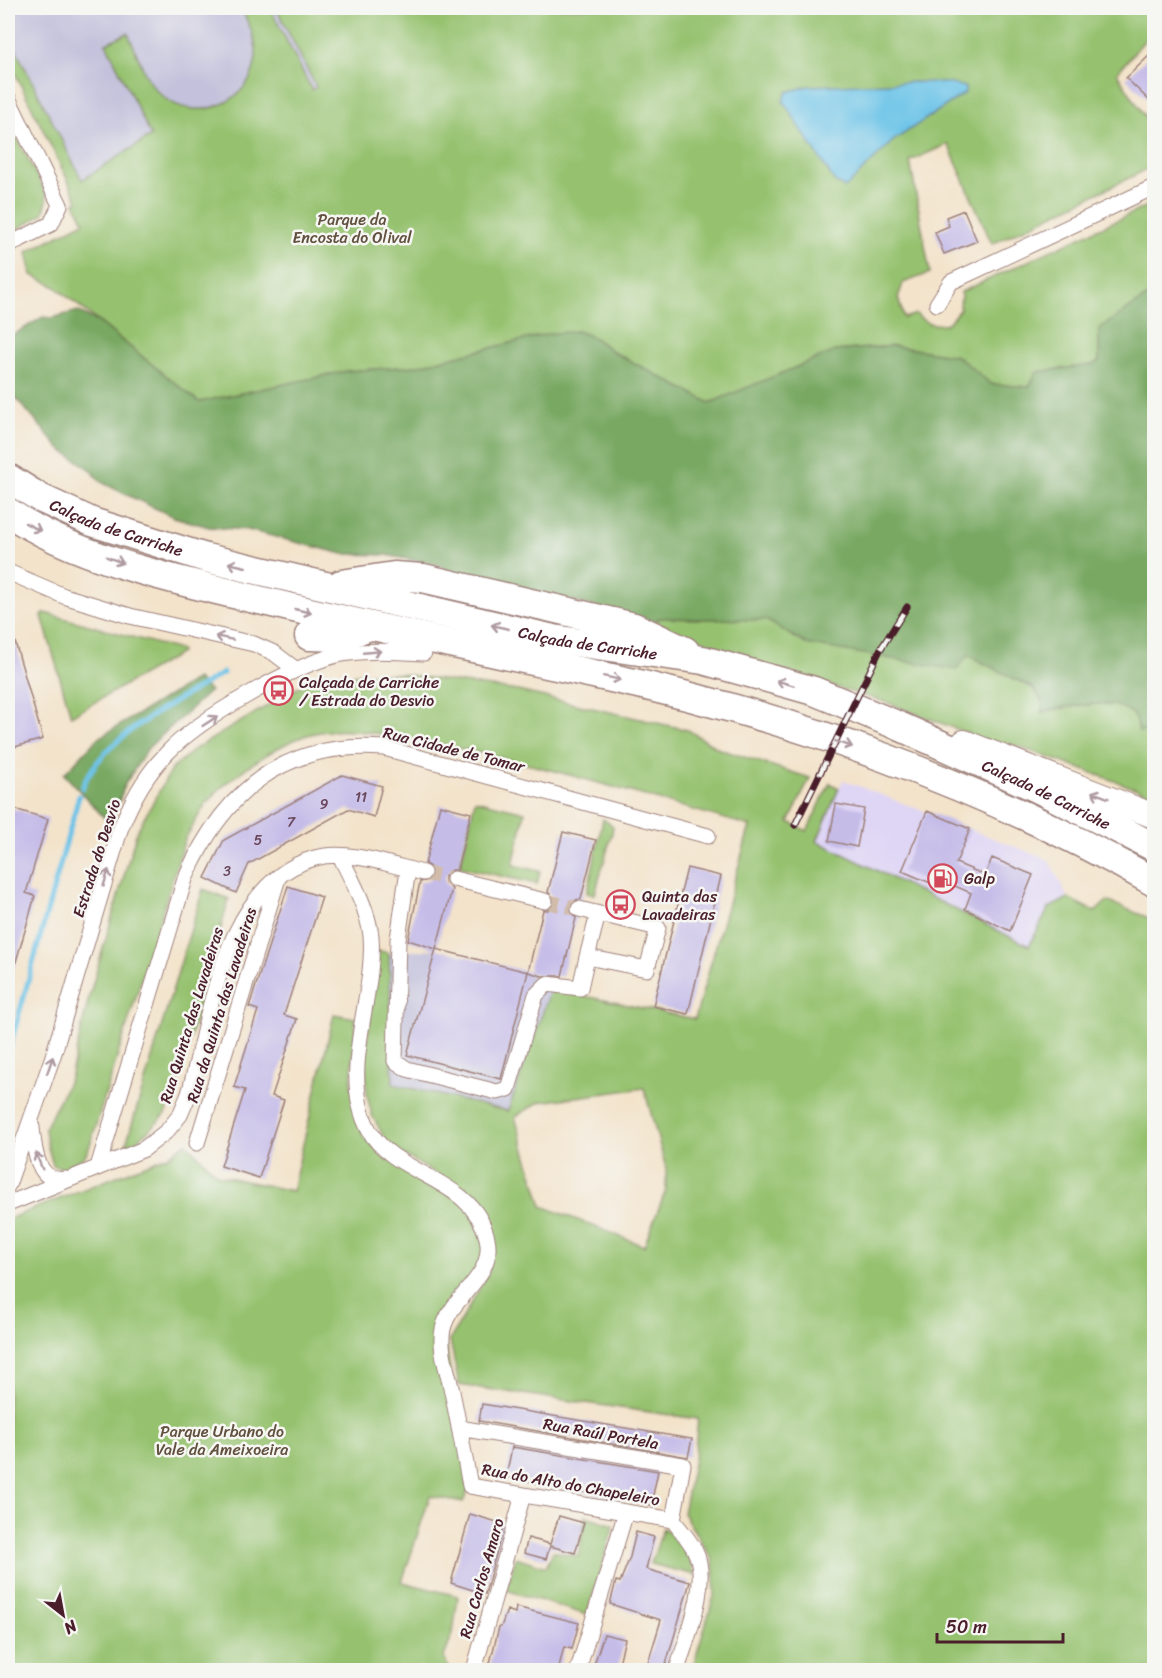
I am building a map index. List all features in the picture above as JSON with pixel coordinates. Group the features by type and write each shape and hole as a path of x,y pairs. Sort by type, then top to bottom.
{"highway":[{"name":"Calçada de Carriche","path":"8,478 40,498 81,517 144,540 314,584 553,639 702,660 814,692 899,726 1036,788 1155,847"},
{"name":"Calçada de Carriche","path":"8,512 60,540 130,566 199,586 676,694 863,751 988,799 1088,846 1155,882"},
{"path":"314,584 337,585 373,578 410,576 634,627 702,660"},
{"path":"309,636 341,637 368,626 427,589 440,586 460,587"},
{"path":"424,653 476,655 555,666"}],"main road":[{"path":"899,726 934,732 1155,816"}],"street":[{"path":"8,98 60,205 51,224 8,245"},
{"path":"938,304 951,282 1155,187"},
{"path":"8,572 64,596 130,616 254,644 274,653 295,669"},
{"name":"Estrada do Desvio","path":"8,1185 57,1045 120,830 138,790 168,752 188,735 295,669 338,655 381,651 424,653"},
{"name":"Rua Cidade de Tomar","path":"98,1167 185,879 212,826 230,804 251,785 277,768 321,750 355,746 384,748 708,836"},
{"name":"Rua Quinta das Lavadeiras","path":"71,1177 144,1149 167,1131 180,1115 189,1094 226,954 239,922 261,893 278,878 315,858 340,856 415,871 398,939 395,1061 407,1069 497,1092 508,1089 536,995 547,984 580,988 598,914"},
{"name":"Rua do Alto do Chapeleiro","path":"340,856 354,883 370,936 358,1060 358,1087 369,1129 383,1146 402,1160 456,1192 482,1222 487,1239 488,1256 483,1270 443,1328 442,1344 470,1486 673,1520 695,1551 699,1564 700,1583 677,1671"},
{"name":"Rua da Quinta das Lavadeiras","path":"196,1143 278,878"},
{"path":"454,879 545,901"},
{"path":"579,909 658,928 647,969 587,957"},
{"path":"32,1120 36,1158 44,1173 54,1180 71,1177"},
{"path":"8,1204 71,1177"},
{"name":"Rua Raúl Portela","path":"459,1428 683,1466 673,1520"},
{"name":"Rua Carlos Amaro","path":"474,1671 523,1495"},
{"path":"578,1671 626,1512"}],"shaded area":[{"path":"8,8 298,8 333,79 78,201 8,59"},
{"path":"843,780 1049,860 1068,898 1049,908 1029,946 817,841"},
{"path":"436,949 528,972 551,989 508,1112 393,1084 389,953"}],"green space":[{"name":"Parque da Encosta do Olival","path":"241,8 270,8 312,90 316,87 276,8 1154,8 1154,29 1117,73 1154,131 1154,166 992,244 948,144 910,161 930,273 903,283 898,298 904,318 916,314 930,324 948,323 960,309 961,292 1154,203 1154,292 1099,329 1099,361 1092,365 1038,372 1029,387 991,384 957,356 894,346 835,351 710,403 615,353 593,337 577,331 548,334 416,366 347,371 199,402 54,286 32,275 27,252 84,222 75,203 78,201 8,59 8,39 10,38 82,180 151,136 106,43 128,33 141,65 160,94 174,104 189,109 205,109 220,105 234,97 245,86 252,72 256,56 255,43"},
{"path":"9,123 46,193 47,201 43,214 8,235"},
{"path":"1154,292 1154,729 1139,732 1136,719 1129,711 1118,706 1092,704 1041,712 1043,703 1033,688 968,655 956,670 806,644 766,620 658,618 657,622 446,570 439,565 386,555 343,554 248,530 209,527 174,517 101,482 90,469 60,449 15,397 8,383 8,338 43,317 52,318 78,311 100,323 199,402 347,371 416,366 548,334 577,331 593,337 615,353 710,403 835,351 894,346 957,356 991,384 1029,387 1037,372 1092,365 1099,361 1099,329"},
{"path":"45,613 180,650 181,653 71,716 42,616"},
{"path":"658,618 766,620 806,644 968,655 1033,688 1043,703 1042,712 1092,704 1119,706 1129,710 1136,718 1139,732 1154,729 1154,795 1011,744 993,743 888,703 700,646 657,622"},
{"path":"360,674 401,674 518,691 688,730 719,749 810,778 789,822 807,831 830,783 839,788 817,841 1029,946 1049,908 1068,898 1095,912 1107,901 1154,920 1154,1670 692,1670 715,1593 713,1560 683,1513 694,1459 698,1419 459,1385 450,1340 490,1270 486,1216 477,1202 462,1189 402,1154 386,1141 372,1115 367,1095 365,1062 378,951 389,953 393,1084 508,1111 551,989 695,1019 750,826 542,768 458,748 375,733 320,732 281,746 238,774 215,794 200,813 185,839 88,1151 83,1158 63,1169 53,1165 45,1129 70,1078 89,997 137,831 171,770 193,750 304,684","holes":["644,1088 666,1168 666,1190 644,1246 542,1206 515,1117 539,1102"]},
{"path":"197,679 210,691 148,748 125,784 111,825 64,774 98,738"},
{"path":"475,800 525,812 513,865 540,871 537,884 460,867"},
{"path":"603,819 613,826 612,833 595,894 587,893"},
{"path":"203,889 229,899 173,1099 164,1116 134,1144 126,1144"},
{"name":"Parque Urbano do Vale da Ameixoeira","path":"334,1014 356,1018 351,1086 363,1136 379,1152 471,1207 488,1255 443,1328 470,1486 463,1502 430,1496 402,1582 458,1596 453,1633 444,1657 449,1670 8,1670 8,1219 168,1156 186,1143 218,1175 292,1191"},
{"path":"586,1516 614,1525 587,1615 506,1590 516,1557 546,1567 553,1551 578,1556"},
{"path":"663,1528 684,1548 695,1575 651,1564"}],"water":[{"path":"947,83 965,87 965,93 894,140 845,188 835,182 783,101 787,92 809,86"}],"building":[{"path":"1155,50 1155,106 1126,78"},
{"path":"964,210 977,241 944,254 935,232 949,226 946,217"},
{"path":"8,628 11,628 43,739 11,748 8,735"},
{"path":"342,775 382,786 374,817 348,809 249,864 236,893 205,878 224,840"},
{"path":"836,804 864,809 857,847 829,841"},
{"path":"440,805 471,813 457,870 451,870 445,876 445,882 452,889 436,949 408,940 420,882 429,880 433,875 430,867 425,864"},
{"path":"11,808 48,819 26,893 35,896 11,979 8,978 8,821"},
{"path":"927,811 970,829 956,863 985,875 992,858 1033,875 1010,931 965,909 971,893 948,883 945,889 902,871"},
{"path":"563,832 596,840 581,899 576,900 570,906 570,912 576,918 562,976 542,976 528,972 543,910 548,910 554,904 554,898 548,892"},
{"path":"687,868 721,876 688,1014 653,1006"},
{"path":"288,886 322,897 284,1015 297,1019 272,1096 284,1100 259,1178 221,1166 245,1090 234,1087 258,1010 249,1007"},
{"path":"436,949 528,972 501,1079 407,1055"},
{"path":"482,1404 692,1439 688,1457 479,1421"},
{"path":"512,1447 658,1471 651,1505 506,1477"},
{"path":"470,1514 504,1524 485,1594 451,1583"},
{"path":"559,1516 584,1523 575,1553 550,1546 546,1559 524,1553 528,1538 550,1544"},
{"path":"636,1532 654,1537 646,1569 690,1582 664,1671 647,1666 661,1620 610,1604 616,1581 620,1582 630,1557"},
{"path":"516,1607 579,1623 572,1649 564,1647 558,1671 488,1671 499,1627 501,1627 507,1610 515,1613"},
{"path":"604,1634 625,1639 617,1671 592,1671"}],"waterway":[{"path":"82,788 92,769 124,736 164,708 223,673"},
{"path":"8,1054 79,796"}],"tunnel":[{"path":"423,873 454,879"},
{"path":"545,901 579,909"}],"railway":[{"path":"795,825 880,650 907,607"}],"place":[{"name":"Calçada de Carriche / Estrada do Desvio","path":"278,691"},
{"name":"Galp","path":"943,878"},
{"name":"Quinta das Lavadeiras","path":"621,905"}]}
